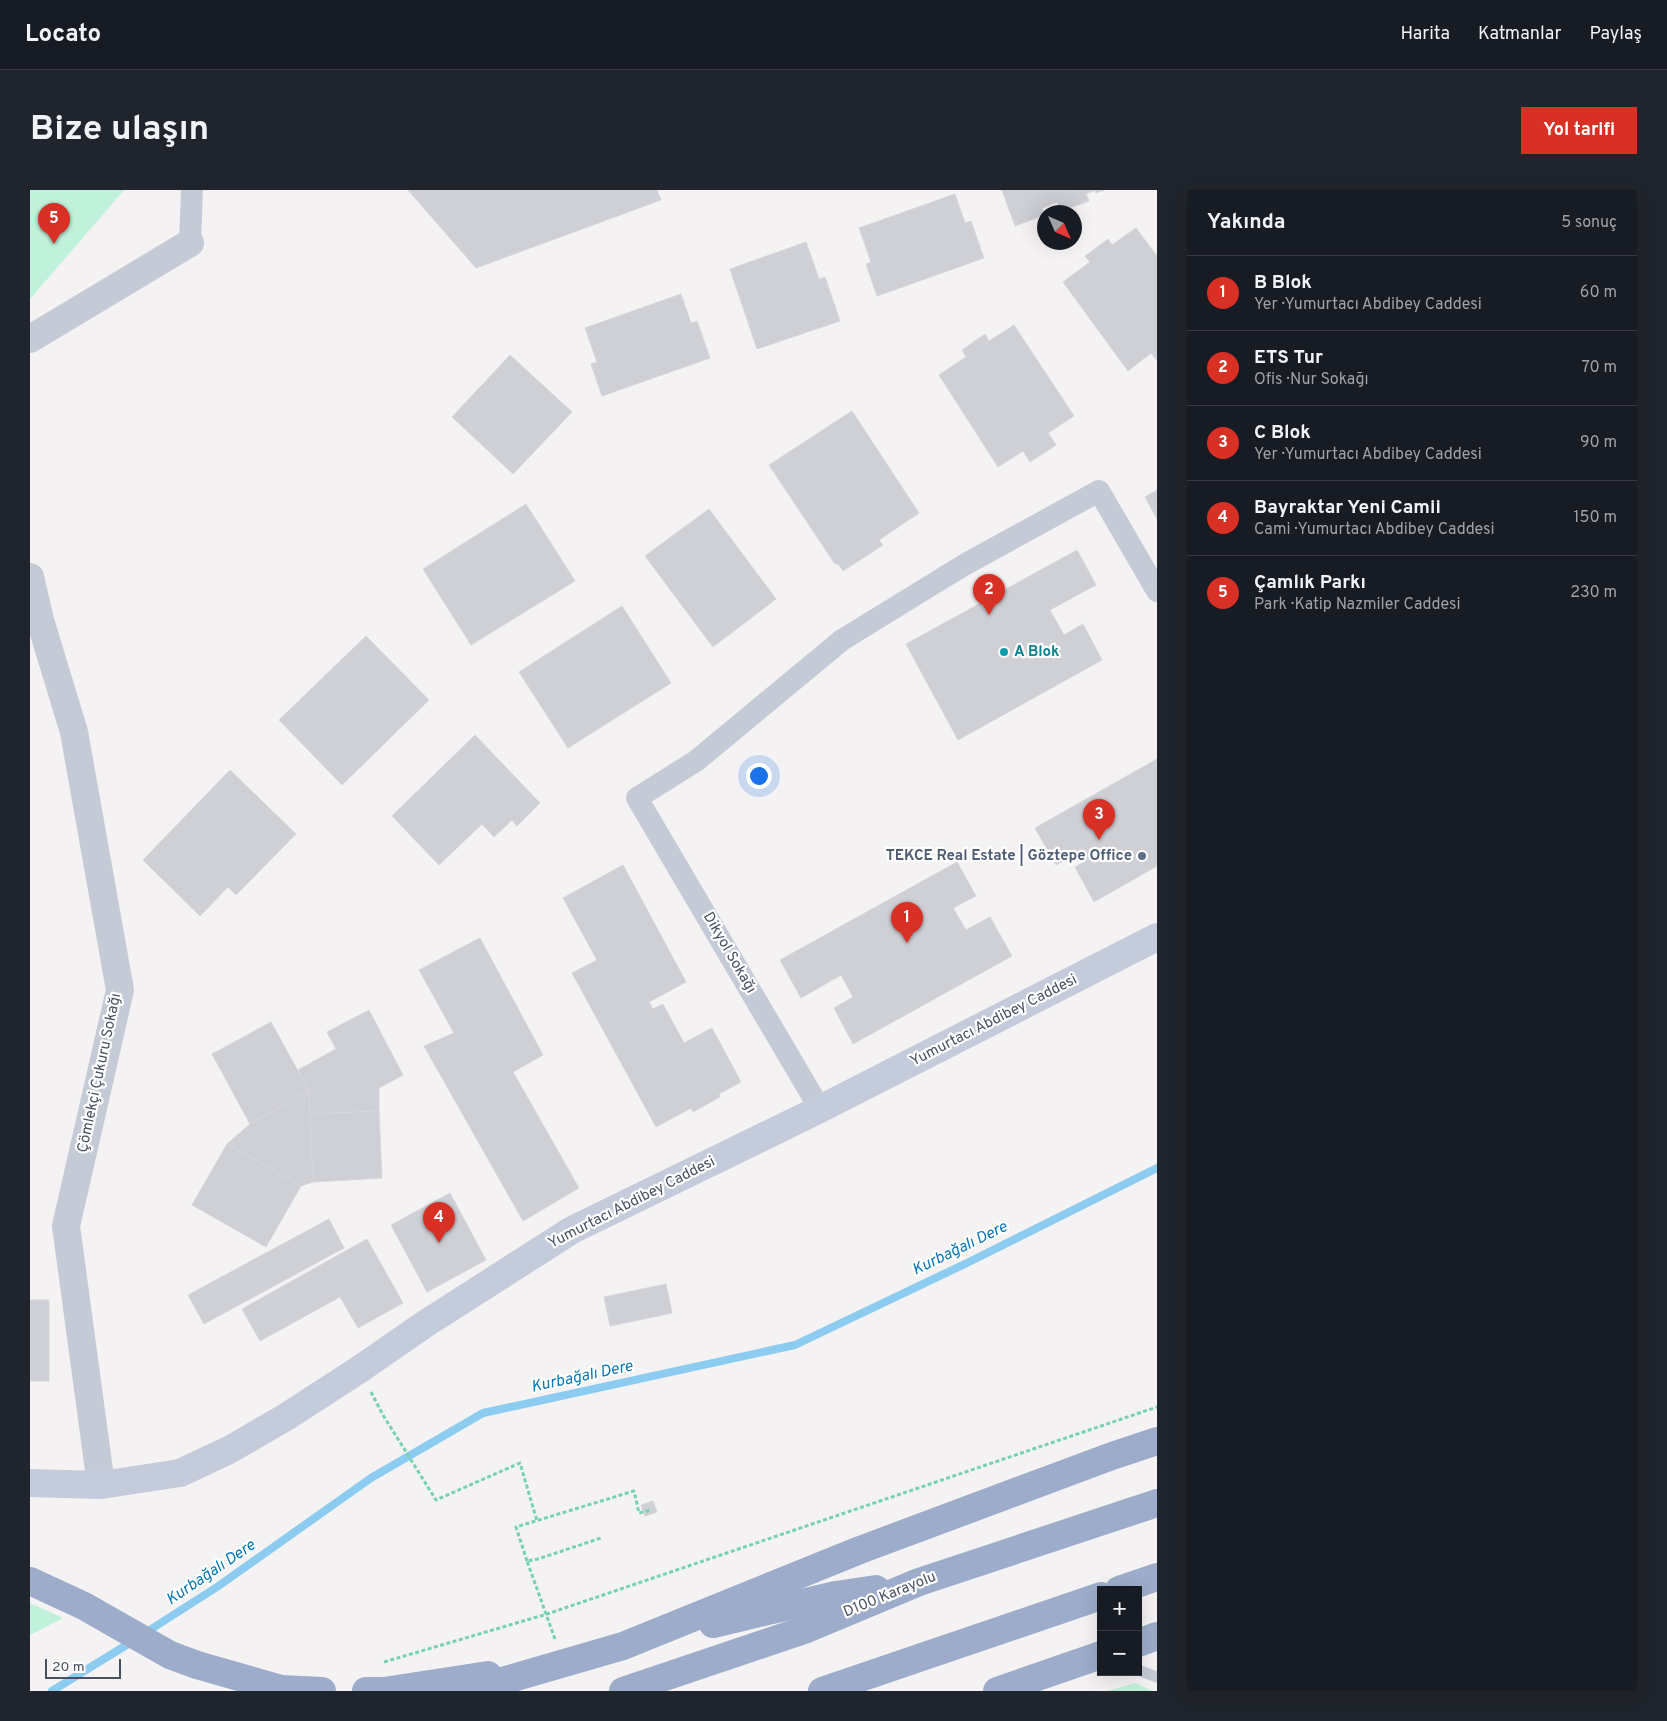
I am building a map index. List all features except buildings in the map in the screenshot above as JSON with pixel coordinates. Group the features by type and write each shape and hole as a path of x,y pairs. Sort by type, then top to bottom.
{"highway":[{"path":"622,1646 860,1550 1157,1441"},
{"name":"D100 Karayolu","path":"623,1691 804,1630 919,1582 1157,1502"},
{"path":"1131,1586 1157,1577"},
{"path":"30,1581 84,1606 170,1655 197,1665 281,1689 322,1691"},
{"path":"468,1691 622,1646 836,1595 919,1582"},
{"path":"822,1691 1097,1597"},
{"path":"1142,1642 1157,1636"},
{"path":"997,1691 1097,1656"},
{"path":"366,1691 428,1685 563,1663"}],"main road":[{"name":"Yumurtacı Abdibey Caddesi","path":"30,1483 101,1485 180,1473 229,1450 294,1412 425,1324 572,1230 820,1109 1157,937"}],"street":[{"path":"30,339 190,243 192,190"},
{"name":"Dikyol Sokağı","path":"820,1109 637,798 696,761 842,640 964,565 1099,491 1157,591"},
{"name":"Çömlekçi Çukuru Sokağı","path":"30,577 40,620 74,732 120,990 66,1226 101,1485"}],"lane":[{"path":"1142,1671 1157,1677"}],"path":[{"path":"378,1664 547,1614 1157,1407"},
{"path":"383,1416 436,1500 520,1463 537,1521"},
{"path":"563,1663 516,1527 634,1491 639,1513 650,1510"},
{"path":"527,1561 601,1538"}],"green space":[{"path":"30,190 124,190 30,299"},
{"path":"30,1603 63,1618 30,1635"},
{"path":"1135,1683 1153,1691 1107,1691"}],"waterway":[{"name":"Kurbağalı Dere","path":"145,1633 217,1587 371,1478 483,1413 795,1345 969,1262 1157,1168"},
{"name":"Kurbağalı Dere","path":"52,1691 133,1641"}],"place":[{"name":"Çamlık Parkı","path":"54,244"},
{"name":"ETS Tur","path":"989,615"},
{"name":"A Blok","path":"1004,652"},
{"name":"C Blok","path":"1099,840"},
{"name":"TEKCE Real Estate | Göztepe Office","path":"1142,856"},
{"name":"B Blok","path":"907,943"},
{"name":"Bayraktar Yeni Camii","path":"439,1243"}]}
